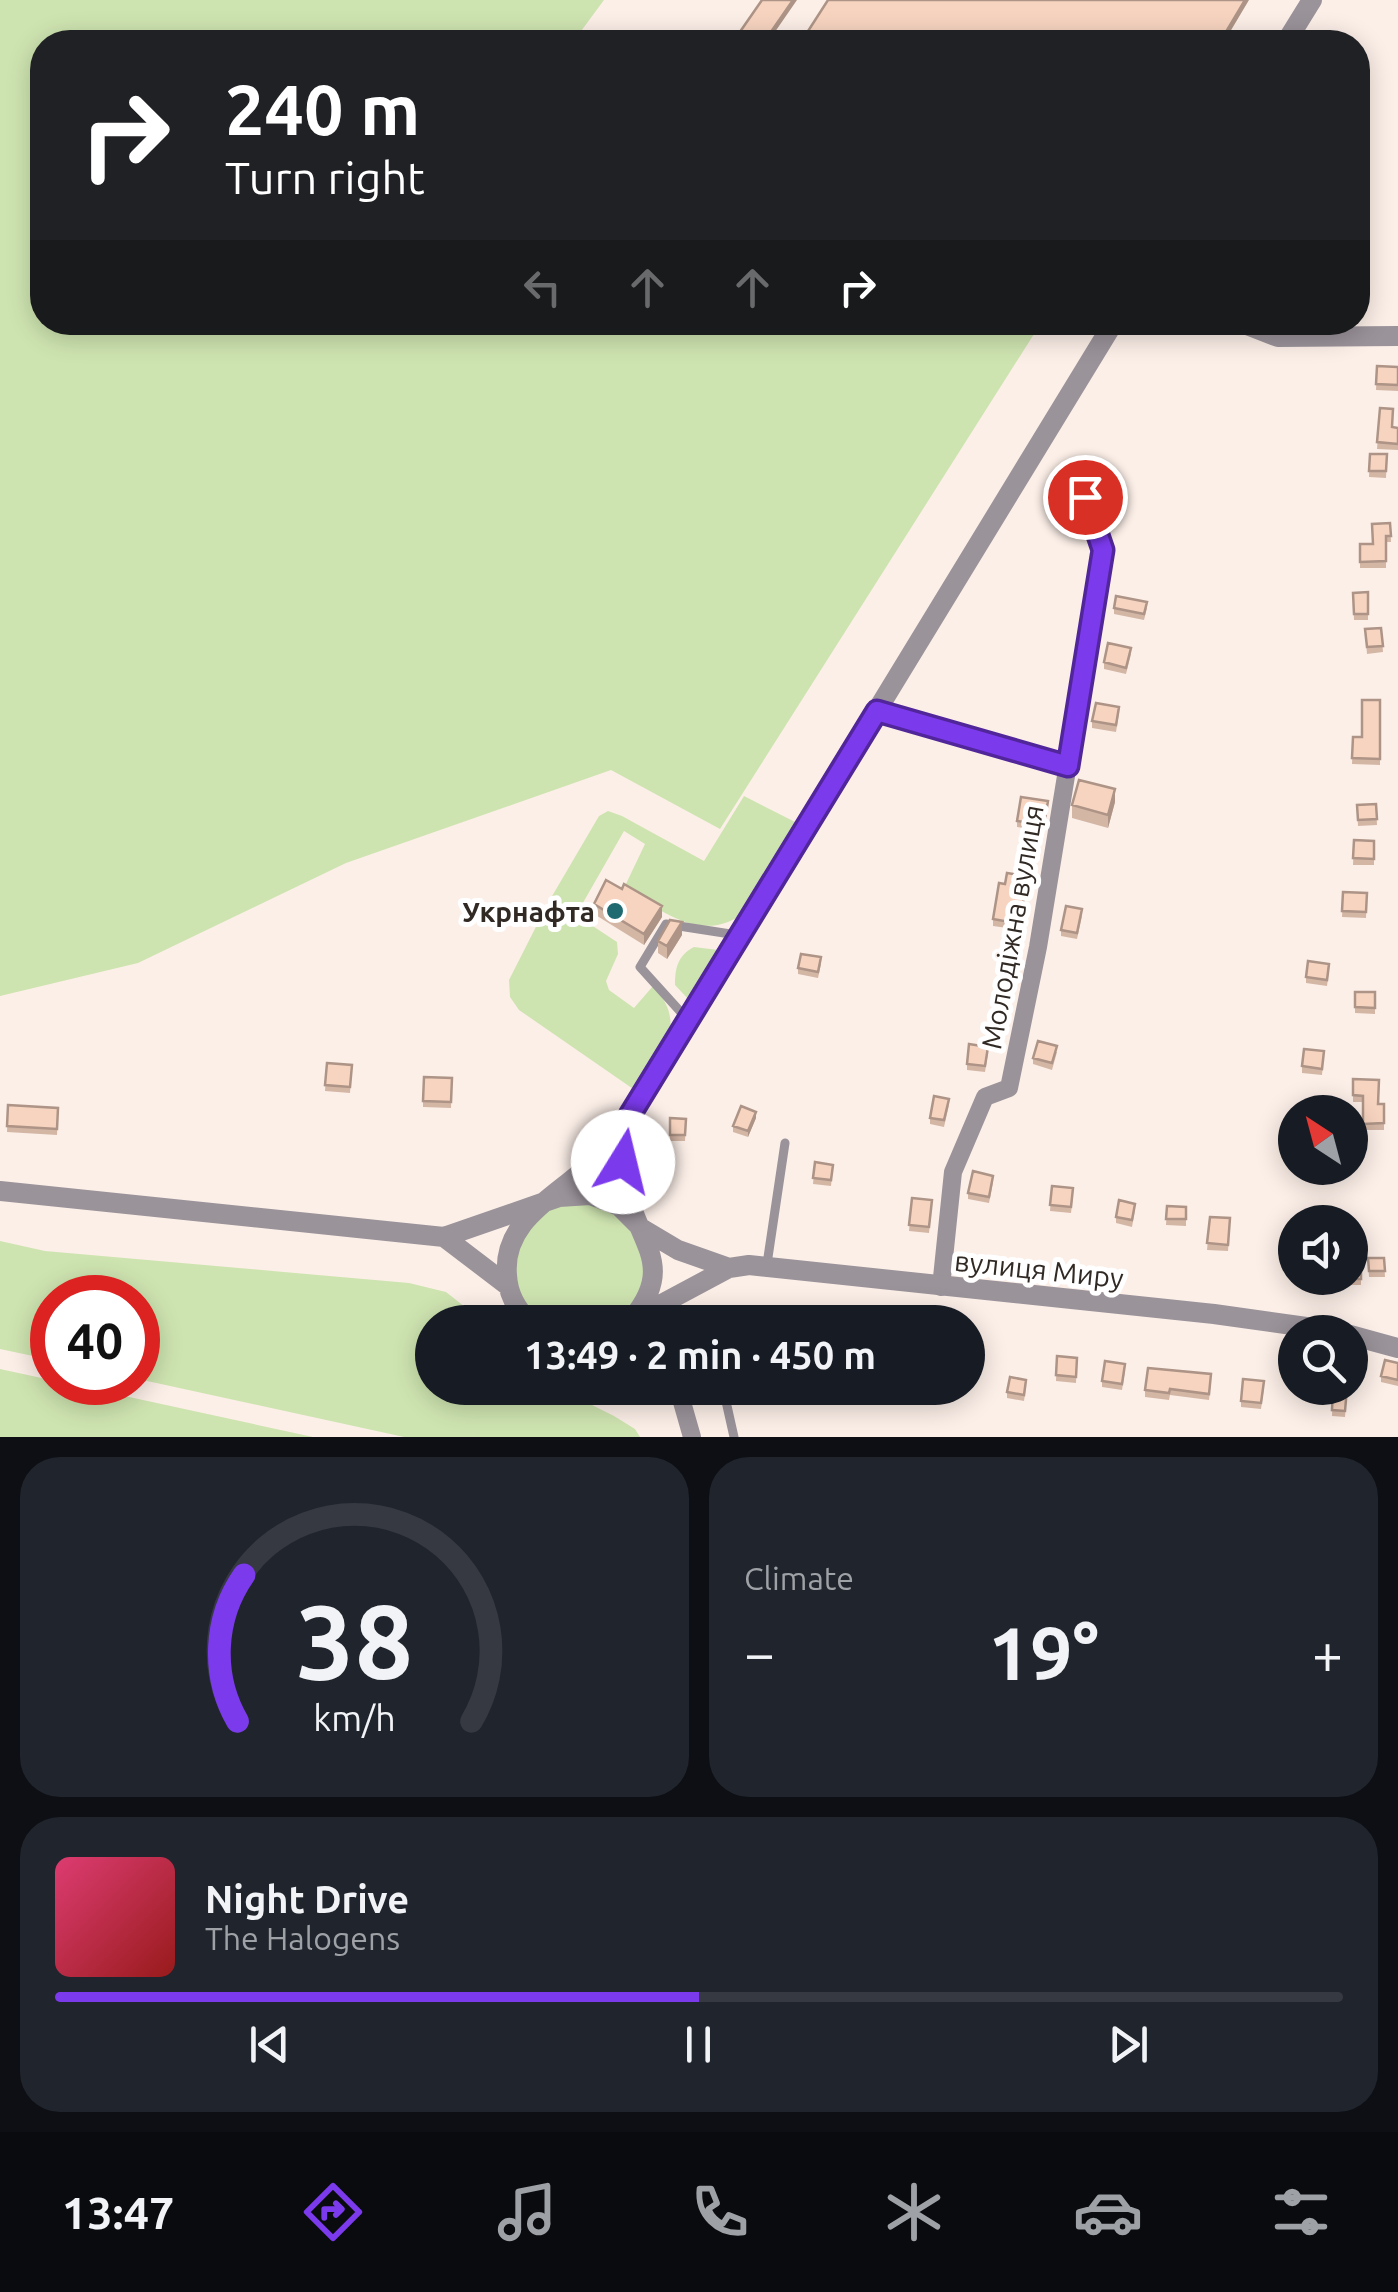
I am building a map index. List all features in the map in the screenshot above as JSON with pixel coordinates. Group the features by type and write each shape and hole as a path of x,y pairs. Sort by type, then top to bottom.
{"street":[{"path":"1293,30 1312,0"},
{"path":"515,1305 506,1264 510,1243 526,1218 595,1159 630,1115 1106,335"},
{"path":"1273,335 1398,336"},
{"name":"Молодіжна вулиця","path":"941,1288 953,1172 985,1096 1009,1088 1038,946 1103,550 1085,497"},
{"path":"630,1115 623,1162 628,1196 668,1305"},
{"path":"0,1190 444,1237 578,1194 603,1198 619,1206 641,1228 678,1250 730,1268"},
{"path":"444,1237 508,1285"},
{"path":"641,1305 649,1293 652,1254"},
{"name":"вулиця Миру","path":"730,1268 767,1267 1278,1323"},
{"path":"680,1305 730,1268"},
{"path":"1368,1340 1398,1348"},
{"path":"683,1405 692,1437"}],"lane":[{"path":"877,711 1068,766"},
{"path":"688,1020 640,967 666,924 740,935"},
{"path":"767,1267 785,1143"},
{"path":"726,1405 734,1437"}],"green space":[{"path":"0,0 604,0 582,30 30,30 30,335 1033,335 720,829 611,770 346,863 138,963 0,996"},
{"path":"744,796 803,826 742,914 712,926 697,925 667,914 624,888 645,844 624,831 576,915 617,942 618,954 606,981 609,990 634,1008 653,986 669,1014 668,1040 639,1093 519,1010 510,997 509,980 599,816 608,811 622,816 704,861"},
{"path":"694,947 718,950 723,957 689,1000 675,985 675,979 681,958"},
{"path":"562,1203 603,1204 644,1244 645,1291 634,1305 525,1305 518,1291 516,1257 522,1241 545,1213"},
{"path":"0,1241 45,1251 409,1283 446,1292 462,1305 415,1305 415,1405 592,1405 635,1429 640,1437 404,1437 160,1384 160,1275 30,1275 30,1355 0,1349"},
{"path":"0,1369 30,1376 30,1405 160,1404 313,1437 0,1437"}],"building":[{"path":"762,0 793,0 772,30 741,30"},
{"path":"828,0 1245,0 1227,30 809,30"},
{"path":"1377,366 1398,367 1398,385 1376,384"},
{"path":"1380,408 1393,409 1392,427 1398,428 1398,444 1377,442"},
{"path":"1370,454 1387,454 1386,471 1369,471"},
{"path":"1390,523 1386,561 1360,562 1360,544 1373,544 1372,524"},
{"path":"1368,592 1368,614 1354,614 1353,593"},
{"path":"1116,596 1147,602 1144,614 1114,608"},
{"path":"1381,628 1383,646 1367,647 1365,629"},
{"path":"1108,643 1131,648 1126,668 1104,662"},
{"path":"1362,700 1380,700 1380,759 1352,758 1353,737 1362,737"},
{"path":"1096,703 1119,707 1116,725 1092,721"},
{"path":"1079,780 1115,789 1108,815 1072,805"},
{"path":"1021,797 1048,801 1044,825 1017,821"},
{"path":"1376,804 1377,819 1358,820 1357,805"},
{"path":"1354,840 1374,841 1374,859 1353,858"},
{"path":"1007,873 1026,876 1021,924 993,919 999,883 1005,884"},
{"path":"606,880 622,889 624,884 662,906 644,934 594,904"},
{"path":"1343,892 1367,893 1366,912 1342,911"},
{"path":"1066,906 1082,909 1077,933 1061,930"},
{"path":"670,920 682,922 667,946 658,941"},
{"path":"801,954 821,957 818,972 798,968"},
{"path":"1308,961 1329,964 1327,980 1306,977"},
{"path":"1355,992 1375,992 1375,1008 1355,1007"},
{"path":"1038,1041 1057,1046 1052,1063 1033,1058"},
{"path":"969,1044 988,1047 985,1066 967,1064"},
{"path":"1304,1049 1324,1051 1322,1069 1302,1066"},
{"path":"327,1063 352,1065 350,1087 325,1085"},
{"path":"424,1077 452,1078 451,1102 423,1101"},
{"path":"1353,1079 1379,1080 1378,1104 1384,1104 1384,1123 1368,1124 1368,1095 1353,1095"},
{"path":"934,1096 949,1099 944,1120 930,1118"},
{"path":"8,1105 58,1108 57,1129 7,1126"},
{"path":"741,1106 756,1112 748,1131 733,1126"},
{"path":"670,1118 686,1119 685,1135 670,1135"},
{"path":"815,1162 833,1165 831,1180 813,1178"},
{"path":"973,1171 993,1176 989,1197 968,1193"},
{"path":"1052,1186 1073,1188 1071,1207 1050,1205"},
{"path":"912,1198 932,1200 929,1227 909,1225"},
{"path":"1119,1200 1135,1204 1132,1220 1116,1217"},
{"path":"1167,1206 1186,1207 1186,1219 1166,1219"},
{"path":"1210,1217 1230,1218 1228,1245 1207,1243"},
{"path":"1368,1258 1384,1258 1385,1271 1369,1271"},
{"path":"1057,1356 1077,1358 1076,1377 1056,1375"},
{"path":"1385,1360 1398,1363 1398,1380 1381,1376"},
{"path":"1105,1361 1125,1364 1122,1384 1102,1381"},
{"path":"1148,1368 1211,1374 1209,1394 1145,1390"},
{"path":"1010,1377 1026,1380 1024,1395 1007,1392"},
{"path":"1243,1379 1264,1381 1261,1403 1241,1401"},
{"path":"1332,1405 1346,1405 1345,1411 1332,1410"}],"place":[{"name":"Укрнафта","path":"615,911"}],"route":[{"path":"623,1162 630,1115 877,711 1068,766 1103,550 1085,497"}]}
